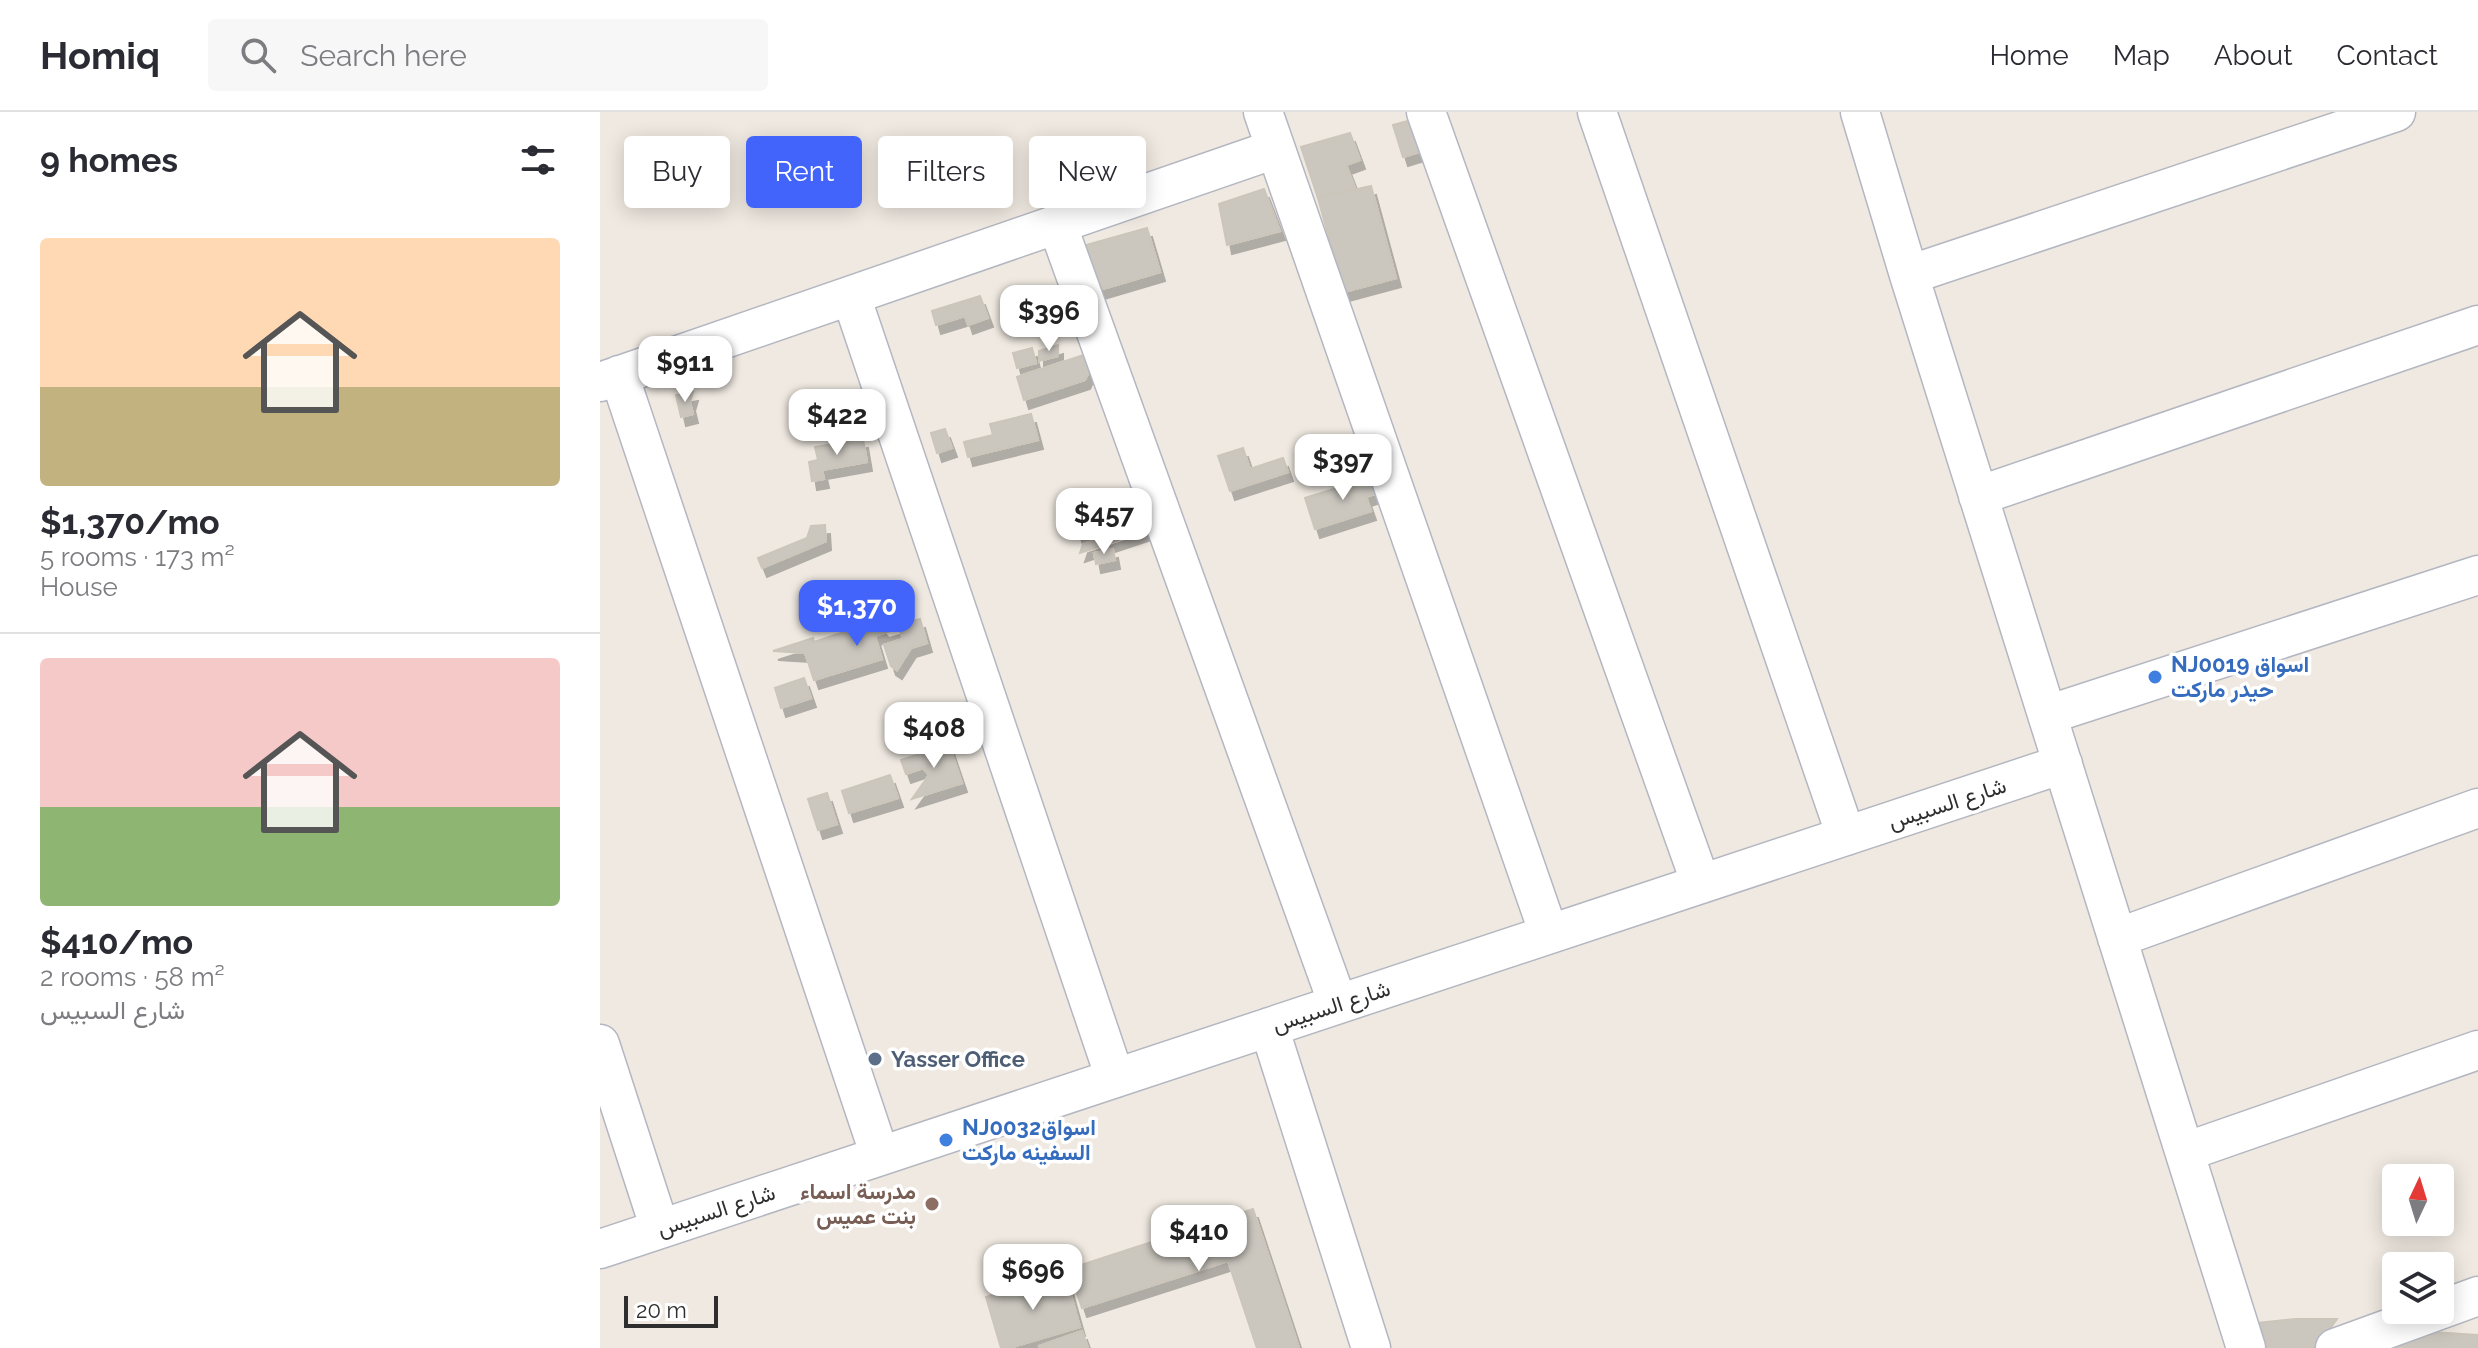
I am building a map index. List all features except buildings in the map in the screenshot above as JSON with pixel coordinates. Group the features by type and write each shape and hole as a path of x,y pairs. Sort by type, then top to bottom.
{"street":[{"path":"1263,112 1549,934"},
{"path":"1426,112 1701,884"},
{"path":"1597,112 1846,836"},
{"path":"1860,112 2246,1348"},
{"path":"1909,275 2396,112"},
{"path":"880,1156 610,379 1275,149"},
{"path":"1057,224 1338,1004"},
{"path":"851,296 1115,1078"},
{"path":"1978,496 2478,325"},
{"path":"2047,715 2478,575"},
{"name":"شارع السبيس","path":"600,1249 2063,764"},
{"path":"2117,938 2478,808"},
{"path":"1269,1027 1371,1348"},
{"path":"600,1044 660,1229"},
{"path":"2185,1152 2478,1050"},
{"path":"2335,1348 2478,1296"}],"place":[{"name":"NJ0019 اسواق حيدر ماركت","path":"2155,677"},
{"name":"Yasser Office","path":"875,1059"},
{"name":"NJ0032اسواق السفينه ماركت","path":"946,1140"},
{"name":"مدرسة اسماء بنت عميس","path":"932,1204"}]}
